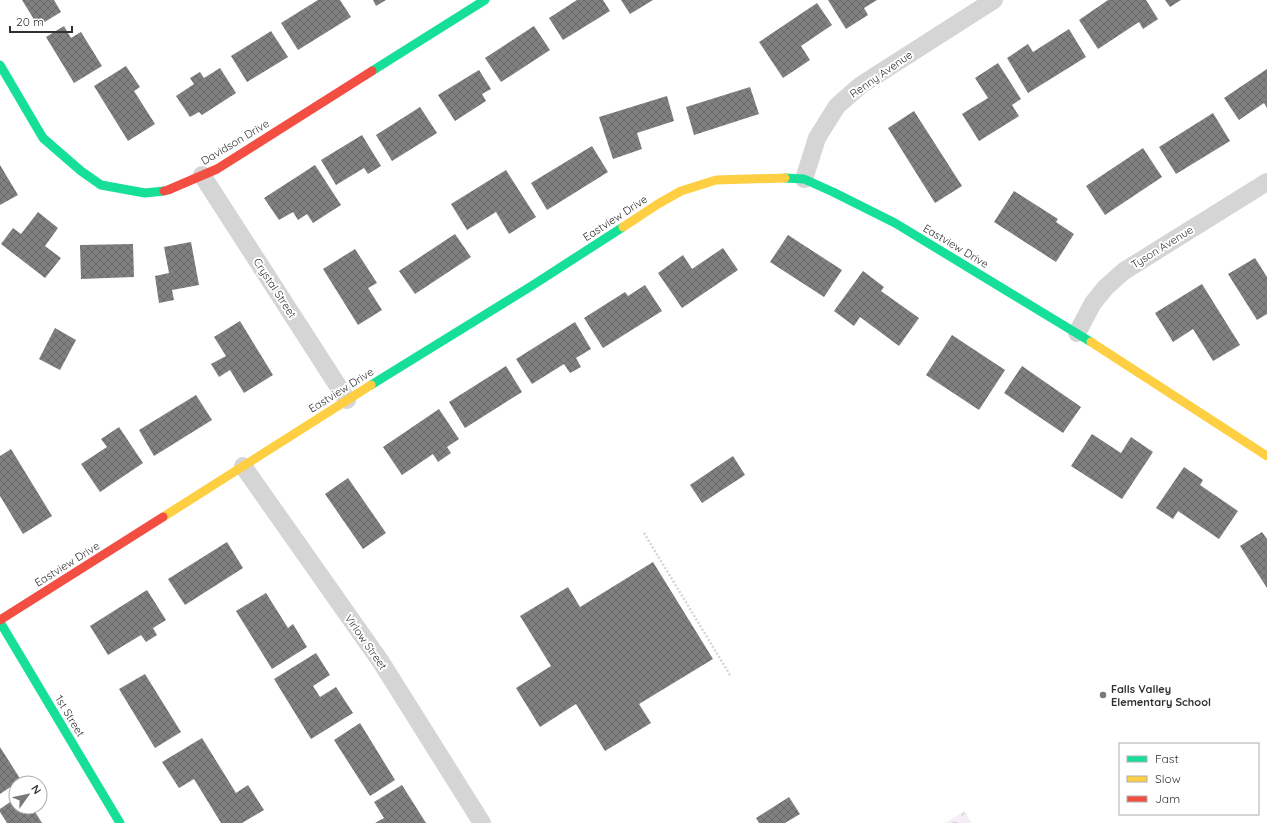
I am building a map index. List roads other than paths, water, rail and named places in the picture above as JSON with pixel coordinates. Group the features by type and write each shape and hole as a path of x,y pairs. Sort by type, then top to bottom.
{"street":[{"name":"Davidson Drive","path":"0,64 43,138 81,171 101,185 145,193 168,190 225,163 485,0"},
{"name":"Renny Avenue","path":"804,179 817,138 837,106 861,85 994,0"},
{"name":"Crystal Street","path":"202,175 347,400"},
{"name":"Eastview Drive","path":"0,621 347,400 533,285 658,204 681,191 716,180 774,178 804,179 829,189 895,223 1077,332 1267,456"},
{"name":"Tyson Avenue","path":"1077,332 1093,303 1106,287 1124,271 1267,182"},
{"name":"Virlow Street","path":"243,466 381,662 482,823"},
{"name":"1st Street","path":"0,621 120,823"}],"place":[{"name":"Falls Valley Elementary School","path":"1103,695"}]}
